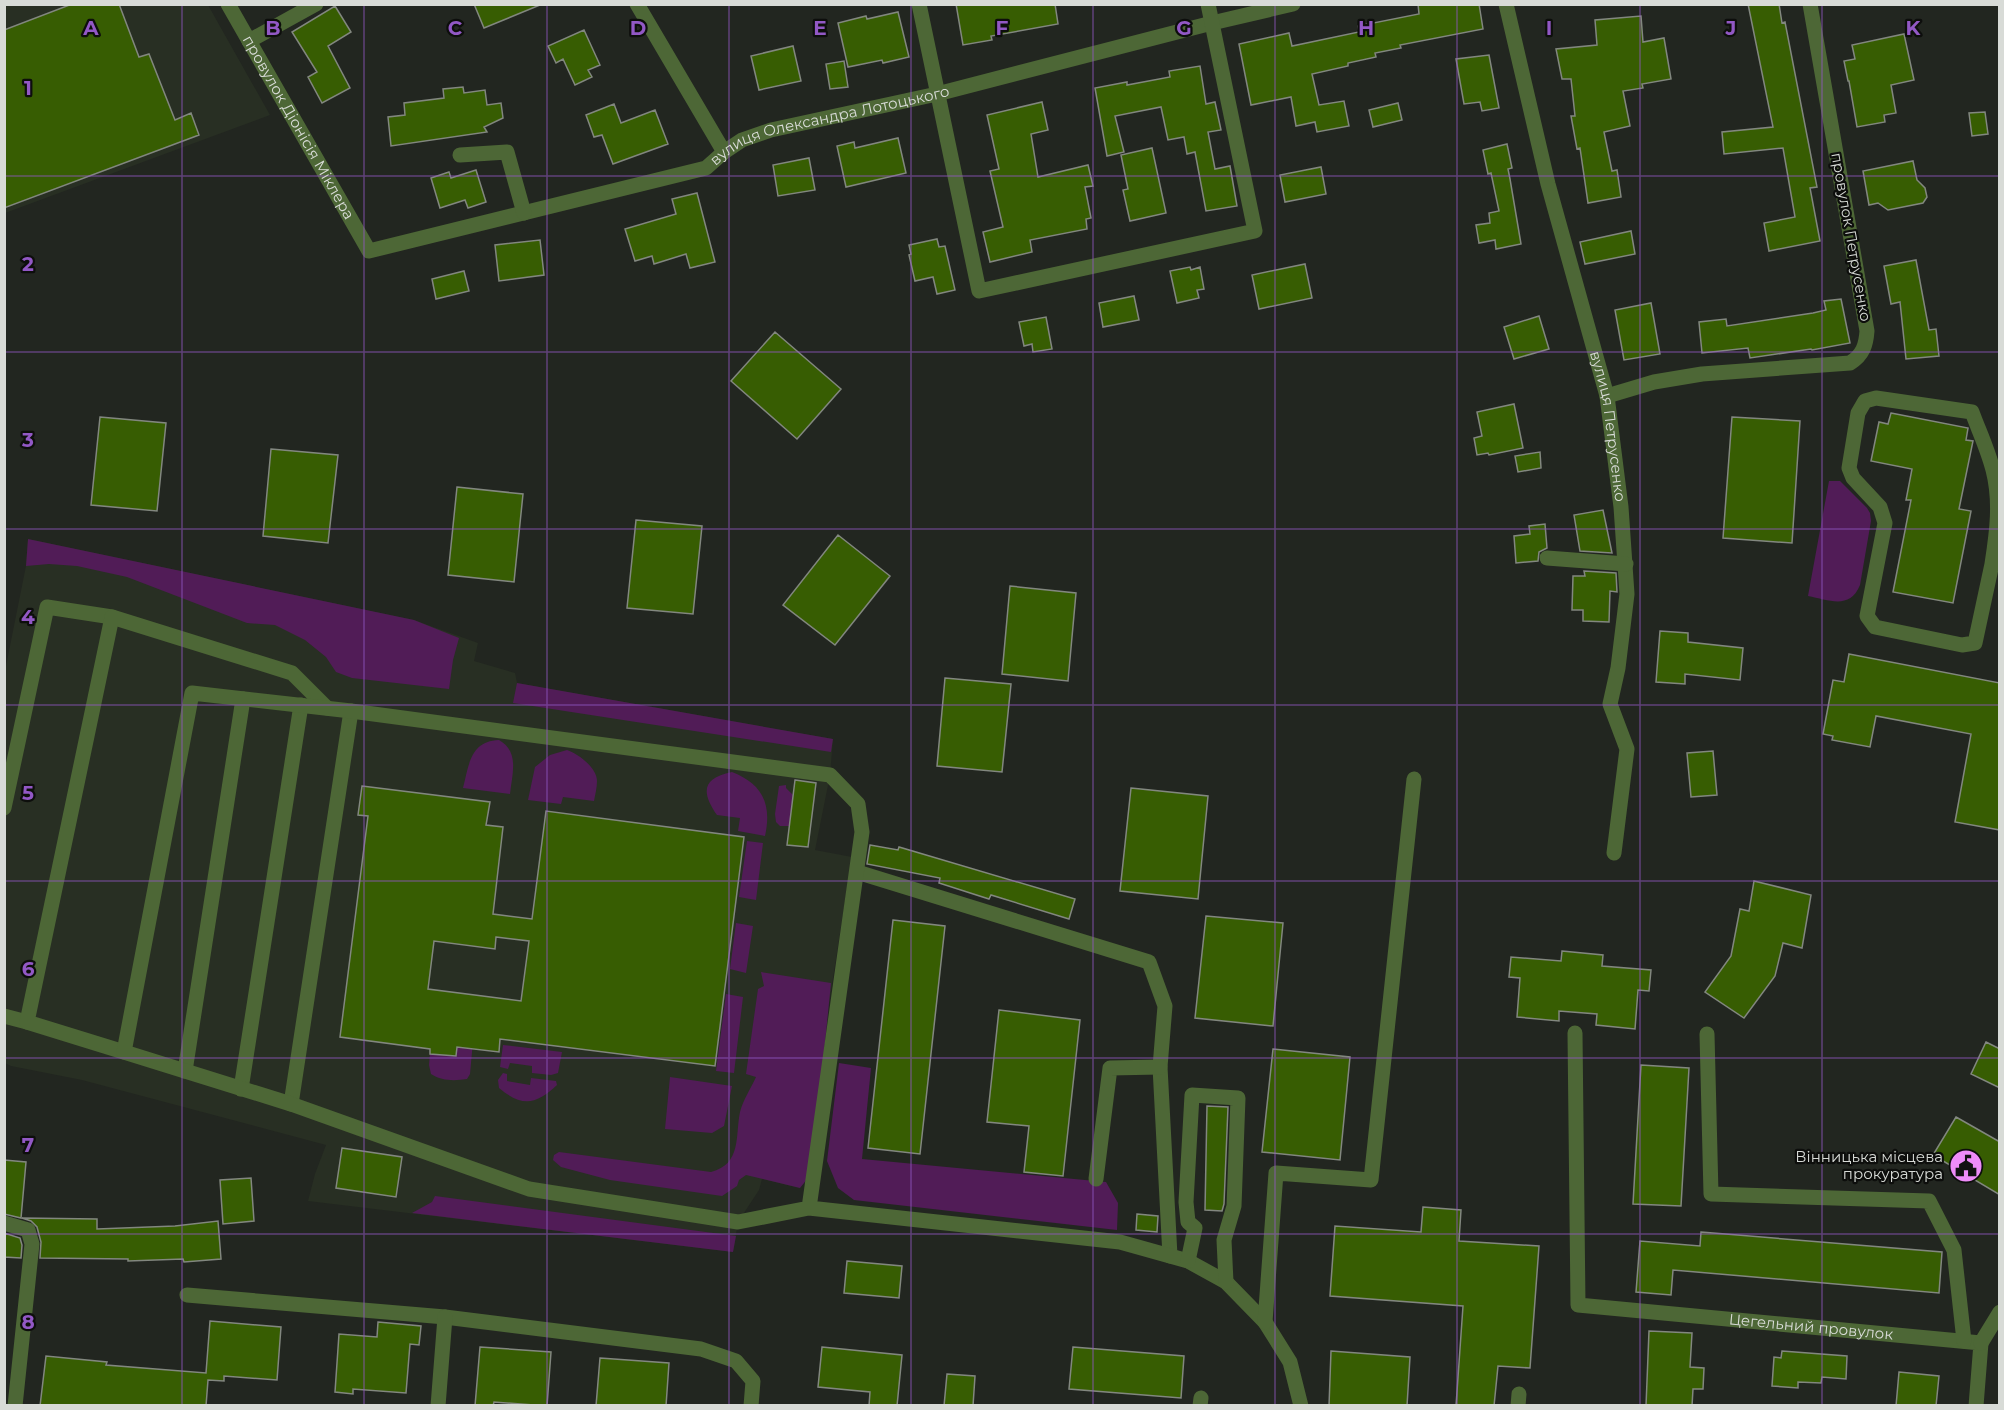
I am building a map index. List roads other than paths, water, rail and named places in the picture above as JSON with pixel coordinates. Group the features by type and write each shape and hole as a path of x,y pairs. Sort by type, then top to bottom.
{"street":[{"name":"провулок Діонісія Міклера","path":"228,4 369,251"},
{"path":"249,41 315,4"},
{"path":"637,4 724,152"},
{"path":"919,4 979,291 1255,231 1208,4"},
{"name":"вулиця Олександра Лотоцького","path":"369,251 706,168 742,140 771,130 937,94 1293,4"},
{"name":"вулиця Петрусенко","path":"1506,4 1548,184 1607,396 1621,507 1627,594 1618,668 1610,704 1627,749 1614,853"},
{"name":"провулок Петрусенко","path":"1607,396 1654,382 1702,374 1850,363 1863,351 1867,331 1810,4"},
{"path":"460,155 507,152 524,213"},
{"path":"1876,398 1972,412 1996,469 1998,524 1996,563 1975,643 1962,645 1875,627 1867,616 1885,523 1880,507 1853,478 1849,468 1858,413 1865,400 1876,398"},
{"path":"1547,558 1626,564"},
{"path":"4,808 47,607 112,617 292,673 327,708"},
{"path":"27,1022 112,617"},
{"path":"124,1052 192,693 351,711 830,776 858,804 862,832 809,1208"},
{"path":"185,1071 243,699"},
{"path":"241,1089 301,705"},
{"path":"291,1104 351,711"},
{"path":"1265,1322 1276,1173 1371,1180 1414,779"},
{"path":"857,872 1149,962 1165,1006 1160,1067 1170,1256"},
{"path":"4,1016 291,1104 529,1189 738,1222 809,1208 1120,1242 1188,1261 1226,1282 1265,1322 1290,1362 1302,1406"},
{"name":"Цегельний провулок","path":"1575,1033 1578,1305 1981,1343"},
{"path":"1707,1034 1711,1194 1929,1201 1954,1250 1964,1341"},
{"path":"1096,1179 1110,1068 1160,1067"},
{"path":"1188,1261 1195,1228 1188,1222 1186,1202 1192,1095 1238,1098 1234,1206 1224,1240 1226,1282"},
{"path":"4,1223 28,1230 32,1244 15,1406"},
{"path":"187,1295 446,1317 701,1349 736,1361 753,1381 751,1406"},
{"path":"1976,1406 1981,1343 2000,1312"},
{"path":"438,1406 446,1317"}],"place":[{"name":"Вінницька місцева прокуратура","path":"1966,1166"}]}
